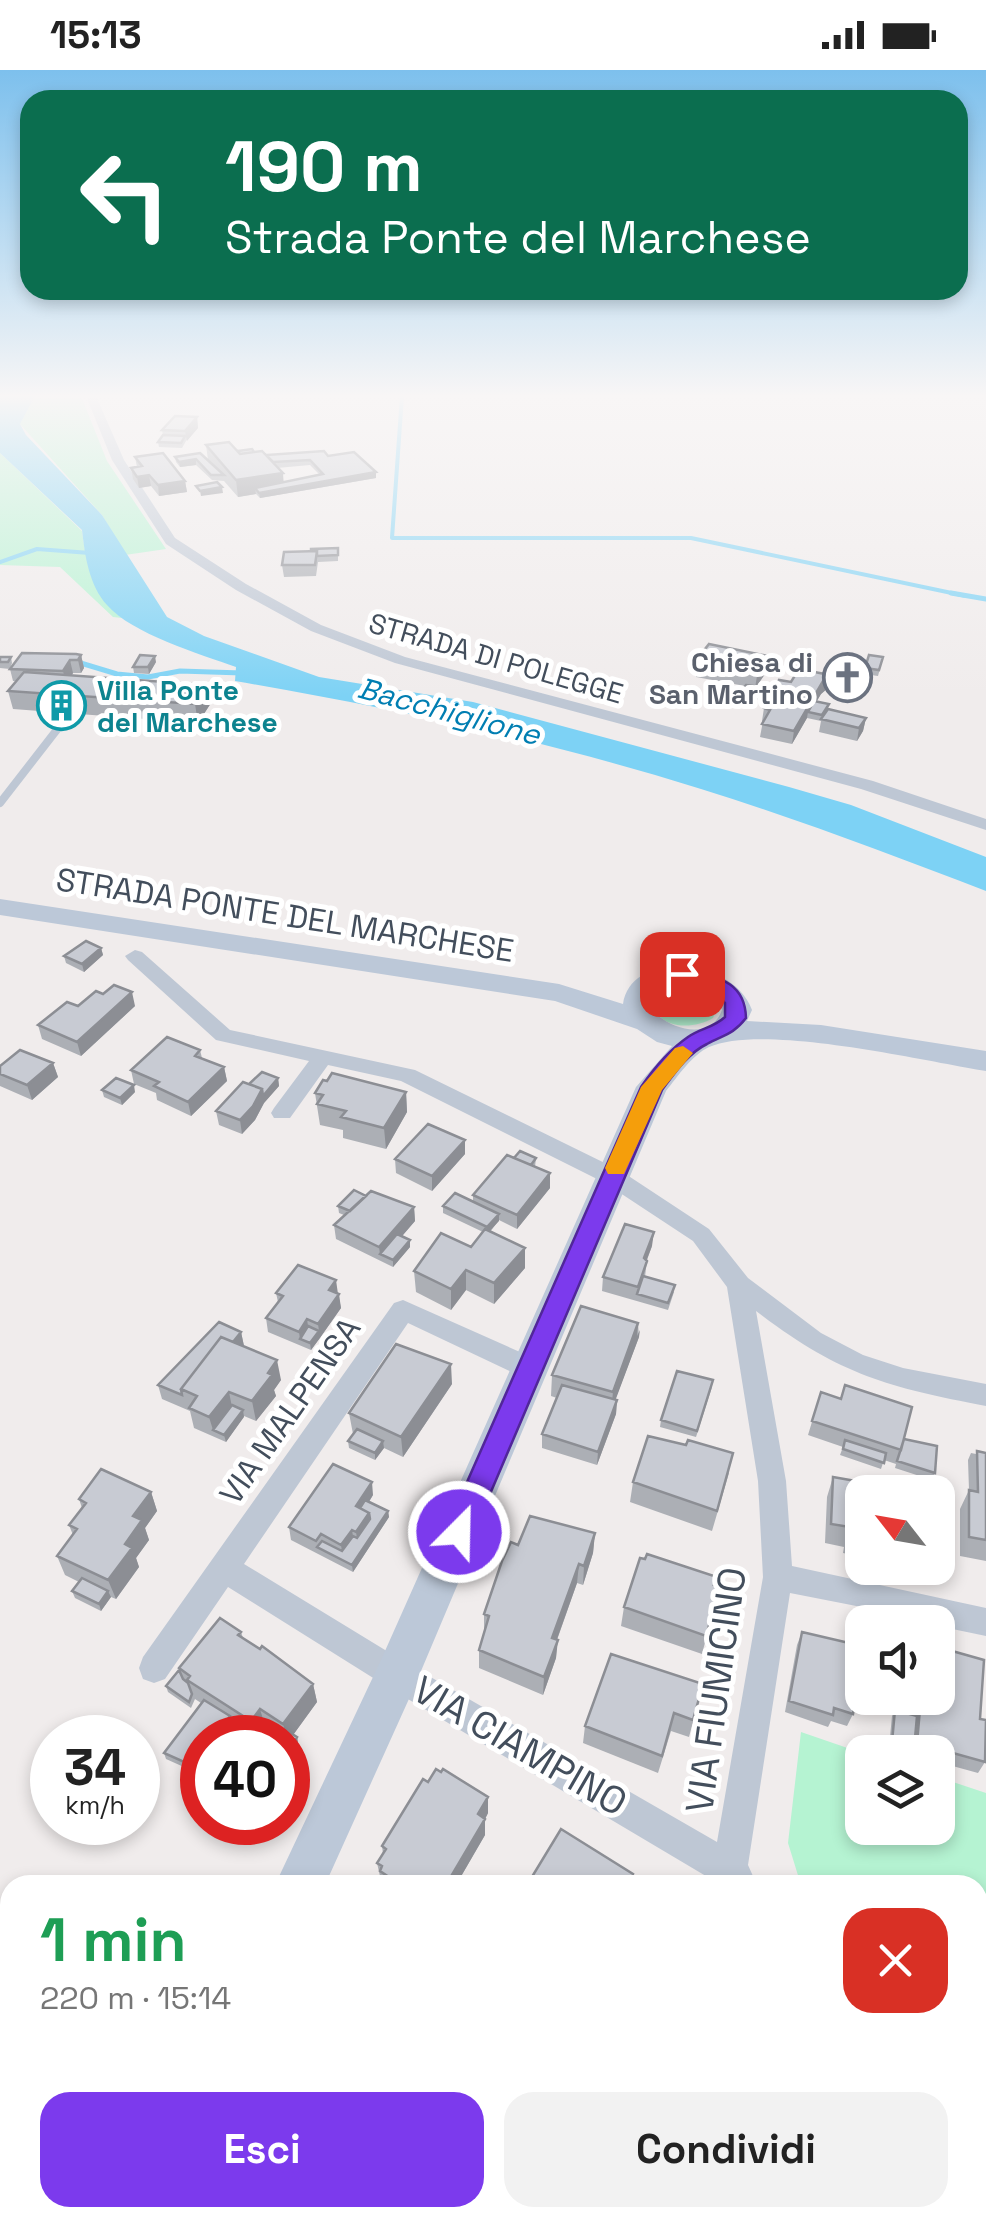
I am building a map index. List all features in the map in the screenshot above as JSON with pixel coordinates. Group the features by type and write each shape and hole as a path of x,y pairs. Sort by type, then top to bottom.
{"main road":[{"name":"STRADA PONTE DEL MARCHESE","path":"0,908 559,993 673,1037 753,1029 986,1061"},
{"name":"STRADA PONTE DEL MARCHESE","path":"559,993 646,985 668,976 696,976 721,986 735,1002 811,1034"},
{"path":"646,985 635,1002 646,1024 655,1059 652,1087"},
{"path":"305,1875 397,1675 652,1087 673,1060 736,1018 735,1002"}],"street":[{"name":"STRADA DI POLEGGE","path":"142,497 170,541 240,587 316,628 400,660 867,786 986,825"},
{"name":"STRADA PONTE DEL MARCHESE","path":"135,956 223,1035 407,1075 613,1176 701,1235 738,1285 812,1340 854,1362 942,1389 986,1395"},
{"path":"282,1113 323,1057"},
{"name":"VIA FIUMICINO","path":"735,1875 778,1578 772,1481 738,1285"},
{"name":"VIA MALPENSA","path":"154,1668 402,1310 529,1368"},
{"path":"224,1568 397,1675"},
{"path":"778,1578 986,1622"},
{"name":"VIA CIAMPINO","path":"397,1675 732,1875"}],"lane":[{"path":"0,803 66,718"}],"green space":[{"path":"0,497 46,497 82,531 93,579 122,618 113,617 60,567 0,565"},
{"path":"85,497 131,497 166,549 125,555 102,515"},
{"path":"676,985 706,991 718,1005 713,1018 685,1026 660,1016 654,999"},
{"path":"801,1732 845,1747 845,1845 955,1845 955,1783 986,1793 986,1875 798,1875 788,1843"}],"water":[{"name":"Bacchiglione","path":"46,497 85,497 102,515 167,617 204,636 319,677 473,702 851,805 986,857 986,891 809,825 586,756 469,727 235,681 236,667 149,634 107,605 92,579 82,530"}],"building":[{"path":"338,548 338,555 317,556 317,551 311,551 311,549"},
{"path":"317,551 315,565 282,565 284,552"},
{"path":"709,644 768,656 758,670 698,658"},
{"path":"22,653 81,655 78,660 70,660 63,671 10,669"},
{"path":"140,655 155,656 148,667 133,667"},
{"path":"869,655 883,657 879,670 865,668"},
{"path":"840,665 864,671 859,678 834,672"},
{"path":"799,669 830,675 794,731 762,724 770,710 764,708 779,680 791,682"},
{"path":"24,672 208,685 195,704 8,691"},
{"path":"746,685 774,689 770,696 742,690"},
{"path":"814,701 829,704 822,715 808,712"},
{"path":"828,709 866,718 859,728 821,719"},
{"path":"86,941 101,948 82,964 64,956"},
{"path":"114,985 132,992 77,1042 38,1025 67,1002 78,1006 96,991 103,994"},
{"path":"167,1037 200,1050 195,1056 224,1067 188,1102 154,1086 159,1082 131,1070"},
{"path":"20,1050 53,1063 27,1085 0,1074 0,1066"},
{"path":"262,1072 278,1078 263,1096 262,1089 249,1084"},
{"path":"332,1073 406,1092 384,1128 341,1117 346,1111 317,1104 323,1095 315,1093"},
{"path":"116,1078 134,1085 120,1098 102,1090"},
{"path":"243,1082 262,1089 240,1120 216,1111"},
{"path":"428,1124 465,1140 432,1176 395,1159"},
{"path":"520,1151 536,1158 531,1165 514,1158"},
{"path":"507,1155 550,1173 517,1215 473,1195"},
{"path":"354,1190 366,1196 350,1211 338,1206"},
{"path":"371,1191 414,1207 379,1247 334,1225"},
{"path":"455,1193 499,1214 487,1227 443,1206"},
{"path":"625,1224 654,1232 638,1287 603,1277"},
{"path":"485,1229 525,1248 494,1283 466,1270 451,1289 414,1271 441,1233 471,1247"},
{"path":"397,1234 410,1240 393,1260 380,1254"},
{"path":"298,1265 336,1280 329,1290 339,1294 318,1324 307,1319 299,1332 266,1318 283,1296 276,1293"},
{"path":"643,1276 675,1285 668,1303 637,1294"},
{"path":"581,1306 638,1323 613,1392 552,1375"},
{"path":"219,1322 241,1332 233,1342 221,1337 181,1389 182,1395 158,1385"},
{"path":"308,1326 319,1331 310,1343 300,1339"},
{"path":"221,1337 277,1360 268,1373 272,1375 252,1401 229,1392 209,1417 189,1408 197,1396 181,1389"},
{"path":"396,1344 451,1364 401,1437 349,1413"},
{"path":"677,1371 713,1380 697,1431 661,1420"},
{"path":"562,1385 617,1400 598,1452 542,1434"},
{"path":"845,1385 912,1407 901,1450 812,1421 821,1392 841,1399"},
{"path":"232,1405 243,1410 224,1435 213,1430"},
{"path":"357,1429 383,1441 375,1453 348,1441"},
{"path":"648,1436 686,1445 688,1440 733,1453 717,1511 633,1482"},
{"path":"904,1439 937,1446 935,1473 897,1461"},
{"path":"845,1440 886,1453 884,1463 843,1449"},
{"path":"977,1451 986,1453 986,1540 969,1537 969,1490 978,1492"},
{"path":"333,1464 372,1482 356,1506 369,1513 341,1545 321,1534 316,1541 289,1527"},
{"path":"101,1469 151,1492 133,1516 142,1520 125,1544 132,1548 108,1580 57,1556 77,1529 69,1525 86,1503 79,1499"},
{"path":"833,1477 845,1479 845,1526 831,1524"},
{"path":"365,1500 388,1511 352,1565 317,1547 322,1541 342,1551 353,1536 357,1538 370,1519 369,1513 360,1508"},
{"path":"530,1516 595,1533 584,1566 579,1564 552,1638 558,1640 544,1677 479,1650 489,1616 484,1614 502,1561 511,1542 518,1545"},
{"path":"647,1554 717,1577 714,1585 720,1586 706,1636 624,1607 640,1558 645,1559"},
{"path":"82,1578 108,1591 99,1604 72,1591"},
{"path":"220,1618 241,1632 238,1635 260,1649 262,1646 313,1684 290,1715 269,1715 260,1709 256,1715 242,1715 187,1680 190,1676 179,1668"},
{"path":"802,1632 845,1642 845,1711 834,1708 833,1715 789,1701"},
{"path":"955,1652 984,1660 980,1719 986,1720 985,1762 955,1754 955,1735 918,1735 919,1715 955,1715"},
{"path":"611,1654 703,1684 693,1720 674,1713 662,1756 585,1726"},
{"path":"179,1670 192,1694 189,1702 166,1686"},
{"path":"204,1700 228,1715 193,1715"},
{"path":"895,1715 917,1716 915,1735 893,1735"},
{"path":"180,1732 180,1760 164,1753"},
{"path":"436,1769 443,1769 488,1797 478,1814 485,1819 452,1875 386,1875 377,1863 386,1849 382,1846 423,1779 428,1782"},
{"path":"561,1829 633,1874 633,1875 533,1875"}],"waterway":[{"path":"395,497 392,538 691,538 955,594"},
{"path":"0,562 37,549 90,553"},
{"path":"951,593 955,594"},
{"path":"955,594 986,599"},
{"path":"955,594 966,596"},
{"path":"74,661 117,674 148,677 180,671 242,673"}],"slow traffic":[{"path":"616,1168 652,1087 683,1053"}],"place":[{"name":"Chiesa di San Martino","path":"848,678"},
{"name":"Villa Ponte del Marchese","path":"62,706"}],"route":[{"path":"459,1532 652,1087 673,1060 699,1039 722,1032 736,1018 730,993 709,980 682,974"}]}
